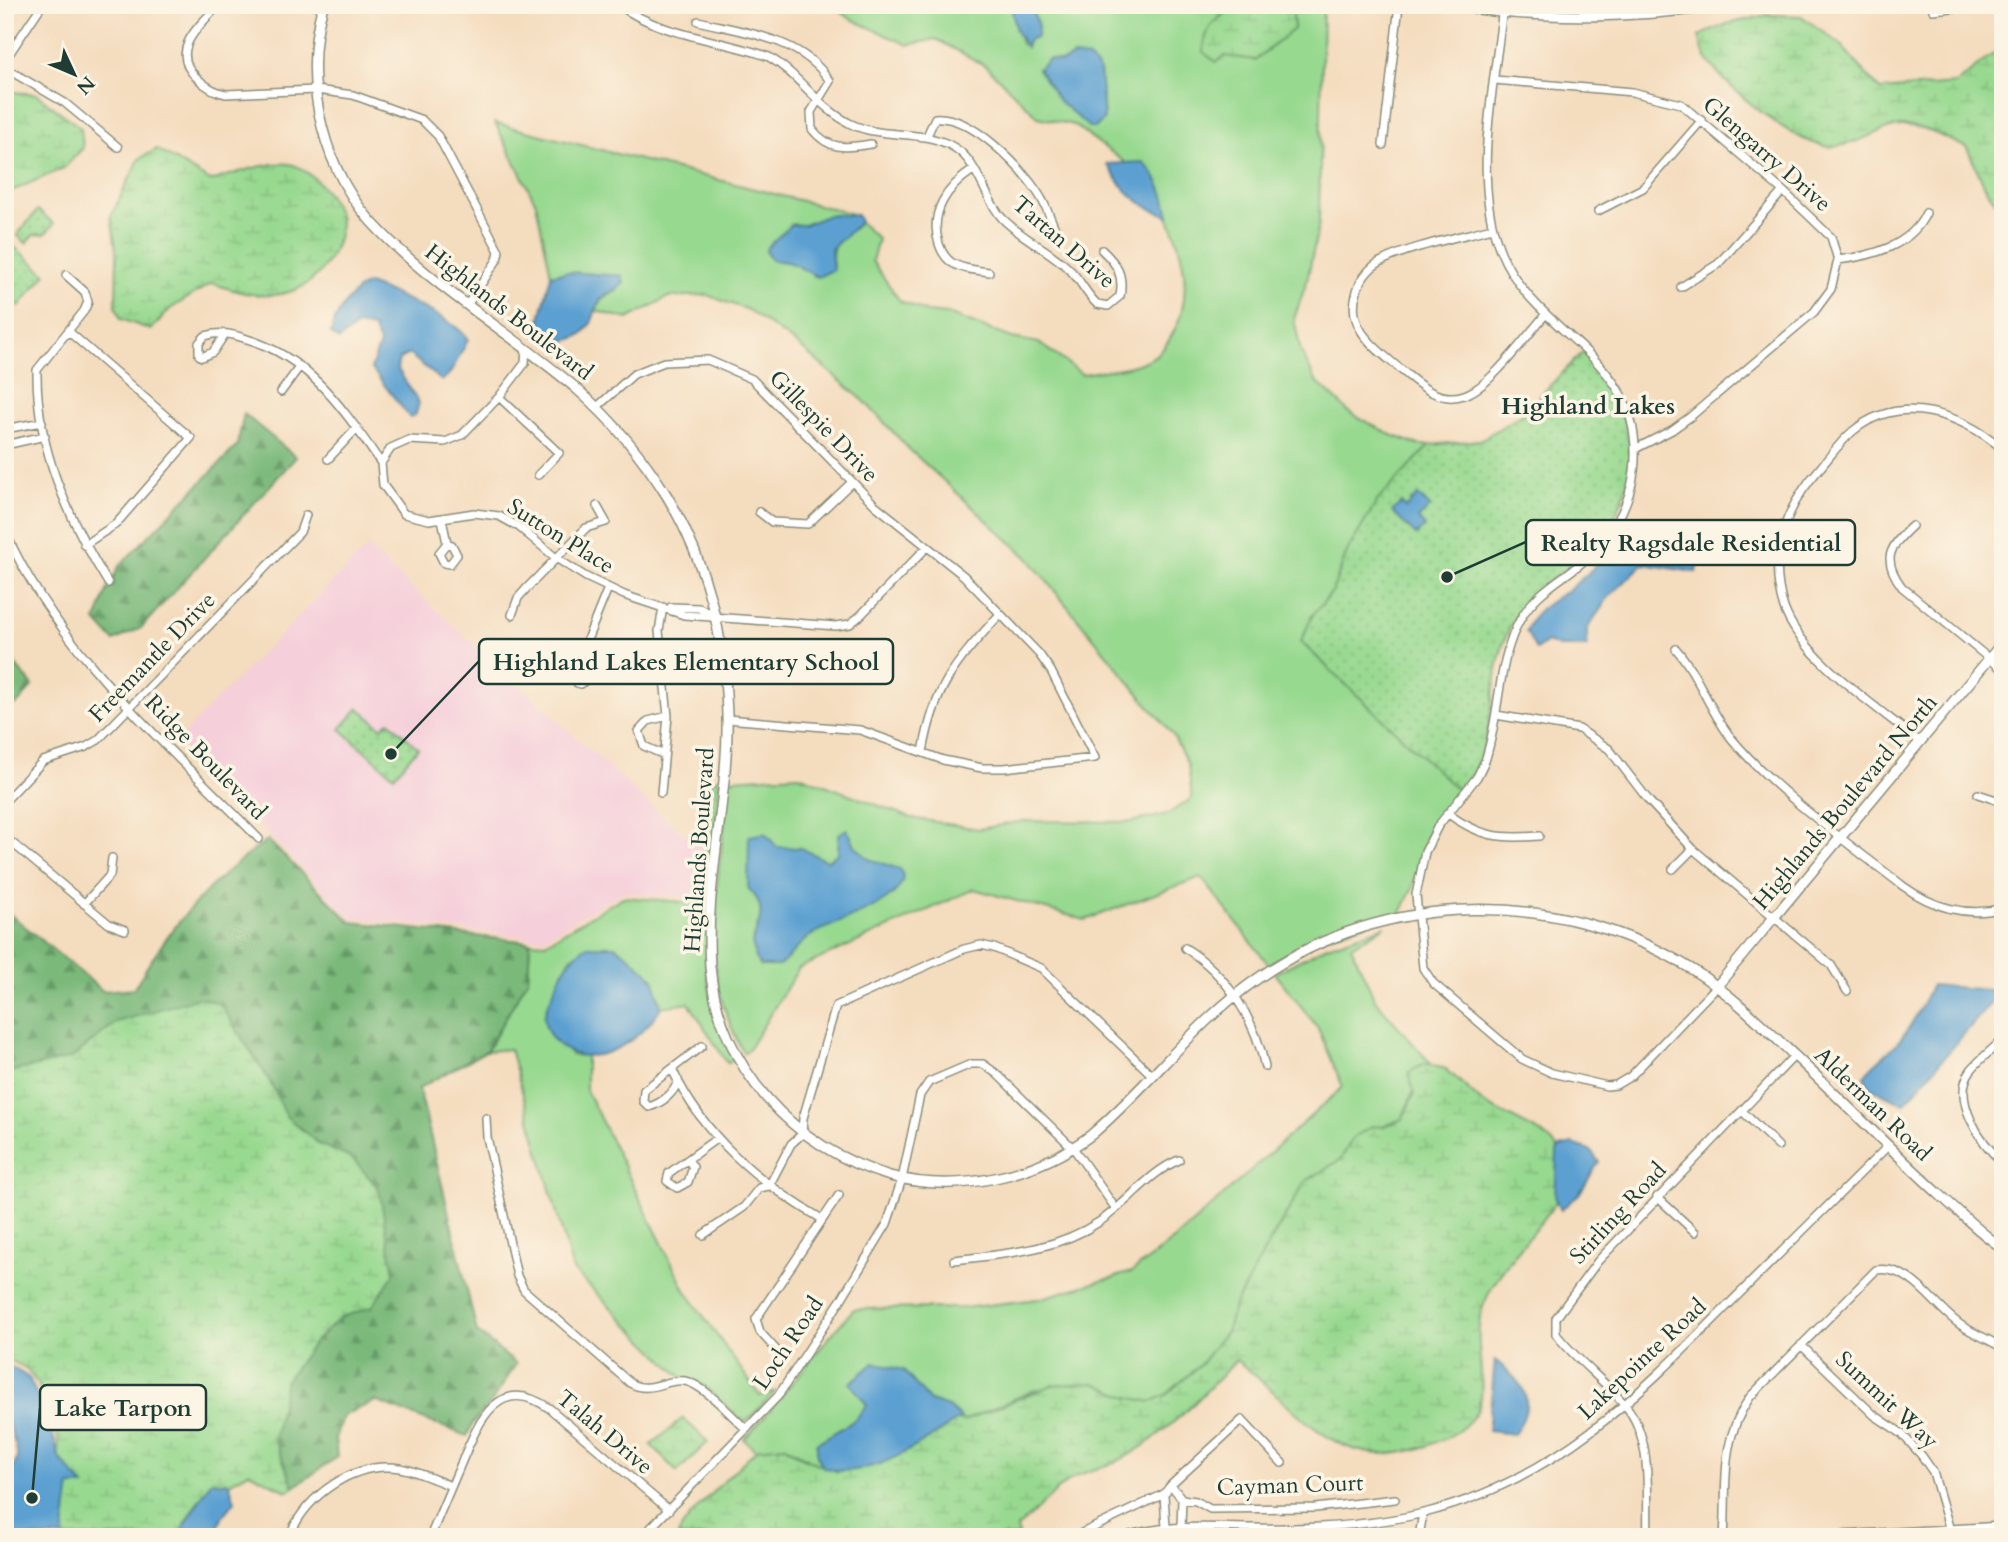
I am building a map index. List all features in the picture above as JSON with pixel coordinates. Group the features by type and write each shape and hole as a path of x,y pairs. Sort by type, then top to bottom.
{"street":[{"path":"5,60 42,5"},
{"path":"219,5 185,46 186,64 201,83 226,94 316,90 353,94 422,120 438,136 499,251 497,260 468,304"},
{"name":"Highlands Boulevard","path":"323,5 315,54 316,90 327,142 354,199 381,233 597,407 632,446 673,506 696,554 717,617 727,719 710,934 713,981 724,1023 750,1076 775,1108 802,1134 851,1163 902,1179 954,1183 993,1179 1034,1167 1074,1149 1106,1123 1235,995 1272,969 1325,942 1370,925 1419,914 1501,909 1567,918 1637,941 1674,958 1717,986"},
{"path":"1383,145 1399,5"},
{"path":"1454,5 1502,15 1729,5"},
{"path":"1933,10 1980,5"},
{"name":"Tartan Drive","path":"622,6 636,17 664,27 769,57 782,65 832,113 862,128 927,136 955,148 969,159 972,170 1003,219 1070,270 1097,304 1108,306 1120,296 1123,279 1114,261 1102,250"},
{"path":"1502,15 1485,184 1492,228 1516,281 1546,314 1607,371 1627,407 1635,449 1630,488 1612,530 1585,560 1540,593 1517,626 1507,649 1496,715 1482,769 1447,813 1431,838 1423,861 1416,895 1422,961 1433,983 1522,1059 1552,1073 1607,1086 1624,1082 1717,986"},
{"path":"698,21 782,42 802,51 830,81 811,112 810,122 818,137 840,148 871,144"},
{"path":"5,68 65,103 118,147"},
{"name":"Glengarry Drive","path":"1495,80 1632,92 1672,101 1702,120 1783,191 1831,237 1838,260"},
{"path":"927,136 935,118 943,118 981,134 1038,193 1059,238"},
{"path":"1598,211 1643,188 1702,120"},
{"path":"972,170 956,181 942,200 935,230 948,259 966,268 989,272"},
{"path":"1681,287 1718,264 1783,191"},
{"path":"1635,449 1672,430 1690,417 1814,312 1831,289 1838,260 1864,257 1889,248 1919,229 1926,212"},
{"path":"1492,228 1379,262 1358,287 1353,304 1355,320 1363,336 1422,388 1441,397 1459,397 1483,384 1546,314"},
{"path":"66,275 85,292 88,302 37,370 42,422 52,470 84,545 108,583"},
{"path":"68,331 191,438 116,524 84,545"},
{"name":"Sutton Place","path":"225,334 276,350 300,366 335,398 381,463 383,485 404,514 429,520 474,513 499,516 519,527 556,558 608,588 684,615 850,624 927,547"},
{"path":"381,463 391,449 409,440 445,442 463,435 499,397 527,360 526,349"},
{"name":"Gillespie Drive","path":"597,407 616,388 645,369 671,361 708,360 752,379 852,482 906,533 964,576 1000,614 1051,671 1095,758 982,768 943,761 923,752"},
{"path":"281,392 300,366"},
{"path":"499,397 559,453 538,475"},
{"path":"1919,741 1803,642 1785,610 1777,575 1783,524 1794,500 1816,472 1853,431 1874,419 1896,413 1935,412 1963,421 2003,449"},
{"path":"5,429 42,422"},
{"path":"328,459 357,428"},
{"path":"5,444 45,436"},
{"path":"759,512 772,522 808,524 852,482"},
{"path":"512,615 518,598 586,528 607,522 597,506"},
{"name":"Freemantle Drive","path":"5,800 43,761 86,747 131,708 300,532 306,515"},
{"path":"442,519 447,544"},
{"path":"1912,526 1893,548 1889,559 1892,574 1902,587 2003,670"},
{"name":"Ridge Boulevard","path":"5,531 35,589 56,622 131,708 260,839"},
{"path":"585,646 592,658 592,674 581,684 576,683 574,672 608,588"},
{"path":"661,793 667,716 666,675 659,631 663,607"},
{"path":"727,719 860,730 923,752 934,702 944,680 1000,614"},
{"name":"Highlands Boulevard North","path":"1717,986 2003,642"},
{"path":"1676,649 1690,664 1710,708 1742,750 1841,837 1920,898 1954,910 1992,911 2003,908"},
{"path":"1496,715 1563,724 1587,732 1609,749 1649,801 1693,849 1831,965 1847,991"},
{"path":"664,755 644,746 639,731 648,721 667,716"},
{"path":"1978,794 2003,805"},
{"path":"1447,813 1486,835 1505,838 1539,836"},
{"path":"5,837 109,924 125,930"},
{"path":"1673,869 1693,849"},
{"path":"84,904 110,875 112,858"},
{"path":"769,1186 791,1144 802,1134 803,1118 836,1006 952,954 981,945 1041,968 1153,1076"},
{"path":"1185,948 1207,962 1235,995 1261,1050 1265,1067"},
{"name":"Alderman Road","path":"1717,986 1795,1055 1887,1147 2003,1248"},
{"path":"2003,1039 1971,1070 1964,1090 1969,1115 1982,1139 2003,1163"},
{"path":"678,1080 676,1089 657,1105 649,1107 643,1101 644,1090 702,1045"},
{"name":"Stirling Road","path":"1648,1537 1644,1451 1640,1431 1626,1406 1556,1334 1556,1318 1598,1261 1795,1055"},
{"name":"Loch Road","path":"642,1537 778,1396 839,1303 887,1224 902,1179 920,1095 934,1078 971,1064 982,1064 997,1074 1074,1149 1116,1209"},
{"path":"672,1069 716,1139 769,1186 822,1219"},
{"path":"1742,1111 1778,1146"},
{"path":"486,1118 486,1137 517,1276 524,1290 630,1383 643,1388 680,1380 693,1383 746,1429"},
{"path":"689,1161 716,1139"},
{"name":"Lakepointe Road","path":"1124,1537 1181,1527 1257,1533 1423,1513 1521,1476 1571,1447 1626,1406 1887,1147"},
{"path":"954,1260 1002,1255 1045,1246 1082,1231 1116,1209 1164,1166 1179,1160"},
{"path":"703,1235 744,1207 759,1188 769,1186"},
{"path":"779,1353 760,1332 756,1319 839,1195"},
{"path":"1657,1197 1695,1232"},
{"path":"1724,1537 1725,1456 1736,1418 1750,1397 1876,1270 1886,1268 1903,1274 1963,1327 2003,1348"},
{"name":"Summit Way","path":"1801,1345 1874,1415 1901,1433 1922,1456 1933,1472 1949,1527"},
{"name":"Talah Drive","path":"430,1537 486,1413 514,1395 537,1400 549,1408 668,1510"},
{"path":"1082,1533 1164,1494 1242,1420 1282,1463"},
{"path":"289,1537 310,1503 347,1476 365,1470 398,1468 451,1486"},
{"path":"1171,1485 1182,1499 1181,1527"},
{"path":"1164,1494 1166,1528"},
{"name":"Cayman Court","path":"1182,1499 1196,1501 1210,1509 1274,1509 1343,1506 1395,1499"},
{"path":"1419,1537 1423,1513"},
{"path":"1804,1537 2003,1526"}],"shaded area":[{"path":"367,547 681,833 701,835 695,898 622,893 542,939 351,918 176,741"}],"green space":[{"path":"831,5 1011,5 1021,44 1026,46 1029,39 1037,37 1038,26 1031,5 1238,5 1219,17 1225,56 1294,29 1292,5 1323,5 1319,223 1307,281 1294,319 1301,352 1316,381 1350,413 1389,434 1419,445 1430,445 1378,500 1348,550 1332,592 1312,616 1301,642 1459,791 1427,835 1412,889 1401,913 1323,937 1269,965 1201,877 1085,920 974,889 799,968 748,1050 743,1053 720,993 714,948 716,900 729,779 799,775 911,818 979,829 1024,821 1132,822 1168,814 1192,798 1188,765 1173,735 1027,557 910,450 864,401 798,345 748,310 707,295 668,297 628,319 596,311 601,299 617,291 622,276 567,272 551,275 536,203 495,123 857,215 829,215 804,225 793,224 766,252 771,260 794,264 814,276 833,266 835,245 860,222 878,239 872,261 900,301 927,312 948,314 1012,338 1039,343 1082,374 1138,364 1159,353 1171,336 1182,310 1185,289 1183,267 1171,223 1143,162 1126,163 1074,125 1038,117 986,66 936,39 908,45 851,19","holes":["1074,56 1100,71 1104,119 1089,127 1054,94 1049,59 1062,62"]},
{"path":"1238,5 1292,5 1294,29 1255,60 1225,56 1216,62 1203,52 1206,35 1217,19"},
{"path":"1768,15 1801,16 1840,44 1880,90 1955,84 2003,46 2003,211 1987,191 1967,148 1938,134 1914,127 1897,126 1846,145 1824,146 1810,142 1776,123 1741,96 1705,56 1699,36 1727,24"},
{"path":"12,92 36,94 81,128 83,148 64,168 5,194 5,97"},
{"path":"157,149 210,181 270,165 292,165 300,168 316,180 329,196 340,221 338,237 326,265 304,286 274,295 232,290 212,283 170,309 151,330 121,319 116,306 117,256 111,216 139,159"},
{"path":"38,210 54,224 45,234 33,235 26,243 17,235"},
{"path":"10,243 46,274 19,306 5,294 5,249"},
{"path":"1583,352 1602,375 1616,399 1625,424 1630,450 1622,501 1609,526 1589,549 1542,586 1514,620 1500,656 1487,737 1481,756 1459,791 1301,642 1312,616 1332,592 1348,550 1378,500 1430,445 1480,440 1520,416"},
{"path":"244,414 296,457 141,628 114,641 96,621 108,588 114,585 112,581 119,566 237,446"},
{"path":"5,652 33,686 17,704 5,707"},
{"path":"359,708 382,728 389,721 418,748 394,776 340,729"},
{"path":"712,779 719,779 706,970 711,995 735,1058 727,1063 689,1003 661,1007 653,979 615,946 572,956 562,973 571,1055 586,1056 586,1090 685,1290 760,1396 776,1391 745,1423 703,1385 680,1376 573,1270 510,1049 487,1051 528,979 530,942 545,943 623,897 695,903 699,899 706,836 702,833"},
{"path":"268,840 351,922 530,942 528,979 486,1051 419,1088 477,1332 516,1364 494,1399 473,1423 467,1436 375,1401 343,1416 335,1438 337,1457 294,1487 274,1439 286,1380 316,1340 342,1317 372,1307 353,1159 320,1145 286,1117 269,1080 220,1004 201,998 117,1022 72,1058 5,1073 5,910 103,991 134,988 192,906 228,871"},
{"path":"1386,926 1351,946 1375,1000 1432,1065 1425,1064 1402,1119 1383,1127 1372,1127 1353,1138 1341,1159 1305,1182 1234,1307 1227,1330 1200,1365 1166,1395 1151,1402 1127,1397 1094,1383 1032,1391 964,1421 957,1420 960,1418 948,1407 930,1401 902,1370 859,1391 867,1404 855,1420 817,1443 817,1455 823,1467 785,1446 755,1450 744,1439 854,1309 963,1308 1038,1299 1132,1272 1176,1238 1343,1087 1318,1028 1275,973 1327,946"},
{"path":"200,997 220,1004 269,1080 287,1117 320,1145 353,1159 379,1189 394,1274 372,1307 342,1317 316,1340 286,1380 274,1439 294,1487 287,1491 249,1472 229,1483 224,1482 198,1501 178,1537 50,1537 61,1490 72,1485 82,1486 48,1457 57,1453 58,1445 49,1408 31,1374 5,1358 5,1073 72,1058 117,1022"},
{"path":"1425,1064 1446,1069 1483,1103 1543,1134 1558,1148 1558,1186 1554,1205 1498,1277 1484,1304 1479,1332 1480,1403 1471,1420 1454,1434 1427,1446 1396,1453 1368,1453 1344,1445 1321,1433 1236,1360 1181,1416 1150,1441 1118,1461 1073,1478 1058,1489 1017,1528 1019,1537 678,1537 688,1519 757,1449 785,1446 799,1456 838,1472 911,1449 957,1420 964,1421 1052,1385 1094,1383 1127,1397 1151,1402 1166,1395 1200,1365 1227,1330 1234,1307 1305,1182 1341,1159 1353,1138 1372,1126 1383,1127 1402,1119 1414,1095 1409,1072"},
{"path":"683,1418 708,1442 677,1472 651,1445"}],"water":[{"path":"1011,5 1031,5 1038,26 1037,37 1029,39 1026,47 1016,31"},
{"path":"1074,56 1089,58 1100,71 1104,119 1095,128 1089,127 1059,101 1038,69 1049,59 1062,62"},
{"path":"1143,162 1160,187 1169,216 1140,203 1120,183 1107,164"},
{"path":"829,215 857,215 860,222 831,249 833,270 818,277 792,264 771,260 766,252 767,247 791,225 804,225"},
{"path":"567,272 622,276 624,283 600,300 591,323 582,334 570,340 556,341 544,335 540,318 551,275"},
{"path":"368,284 438,316 462,332 468,340 451,372 442,381 409,354 399,359 397,368 419,403 416,414 410,418 371,368 380,344 373,328 357,325 339,340 331,334 344,305"},
{"path":"1418,495 1430,507 1418,519 1425,526 1416,535 1392,512 1401,503 1406,508"},
{"path":"1639,519 1667,523 1703,540 1696,572 1643,564 1608,598 1587,629 1587,647 1559,647 1547,642 1536,650 1526,631 1535,615 1595,566 1613,543 1622,525"},
{"path":"847,829 856,847 869,859 900,869 903,876 899,887 891,896 864,912 810,936 779,966 761,966 755,958 752,942 758,927 760,907 748,888 749,836 765,833 777,847 801,848 827,861 838,853 839,834"},
{"path":"587,946 615,946 629,956 654,979 661,1007 640,1033 611,1051 596,1055 580,1055 565,1050 550,1036 545,1019 547,1007 564,969"},
{"path":"1932,985 2001,991 1904,1104 1870,1087 1864,1076 1902,1037"},
{"path":"1573,1144 1590,1150 1599,1162 1579,1194 1561,1210 1555,1199 1557,1151 1560,1147"},
{"path":"1495,1360 1513,1376 1524,1393 1526,1411 1514,1434 1488,1431"},
{"path":"5,1363 29,1378 50,1423 59,1458 84,1486 70,1486 63,1537 5,1537 5,1484 17,1459 17,1451 5,1412"},
{"path":"874,1363 903,1370 930,1401 948,1407 961,1418 913,1448 877,1465 841,1470 823,1467 817,1455 817,1443 855,1420 867,1405 850,1383"},
{"path":"211,1481 229,1483 235,1501 222,1518 215,1537 178,1537"}],"place":[{"name":"Realty Ragsdale Residential","path":"1447,577"},
{"name":"Highland Lakes Elementary School","path":"391,754"},
{"name":"Lake Tarpon","path":"32,1498"}],"district":[{"name":"Highland Lakes","path":"1588,406"}]}
